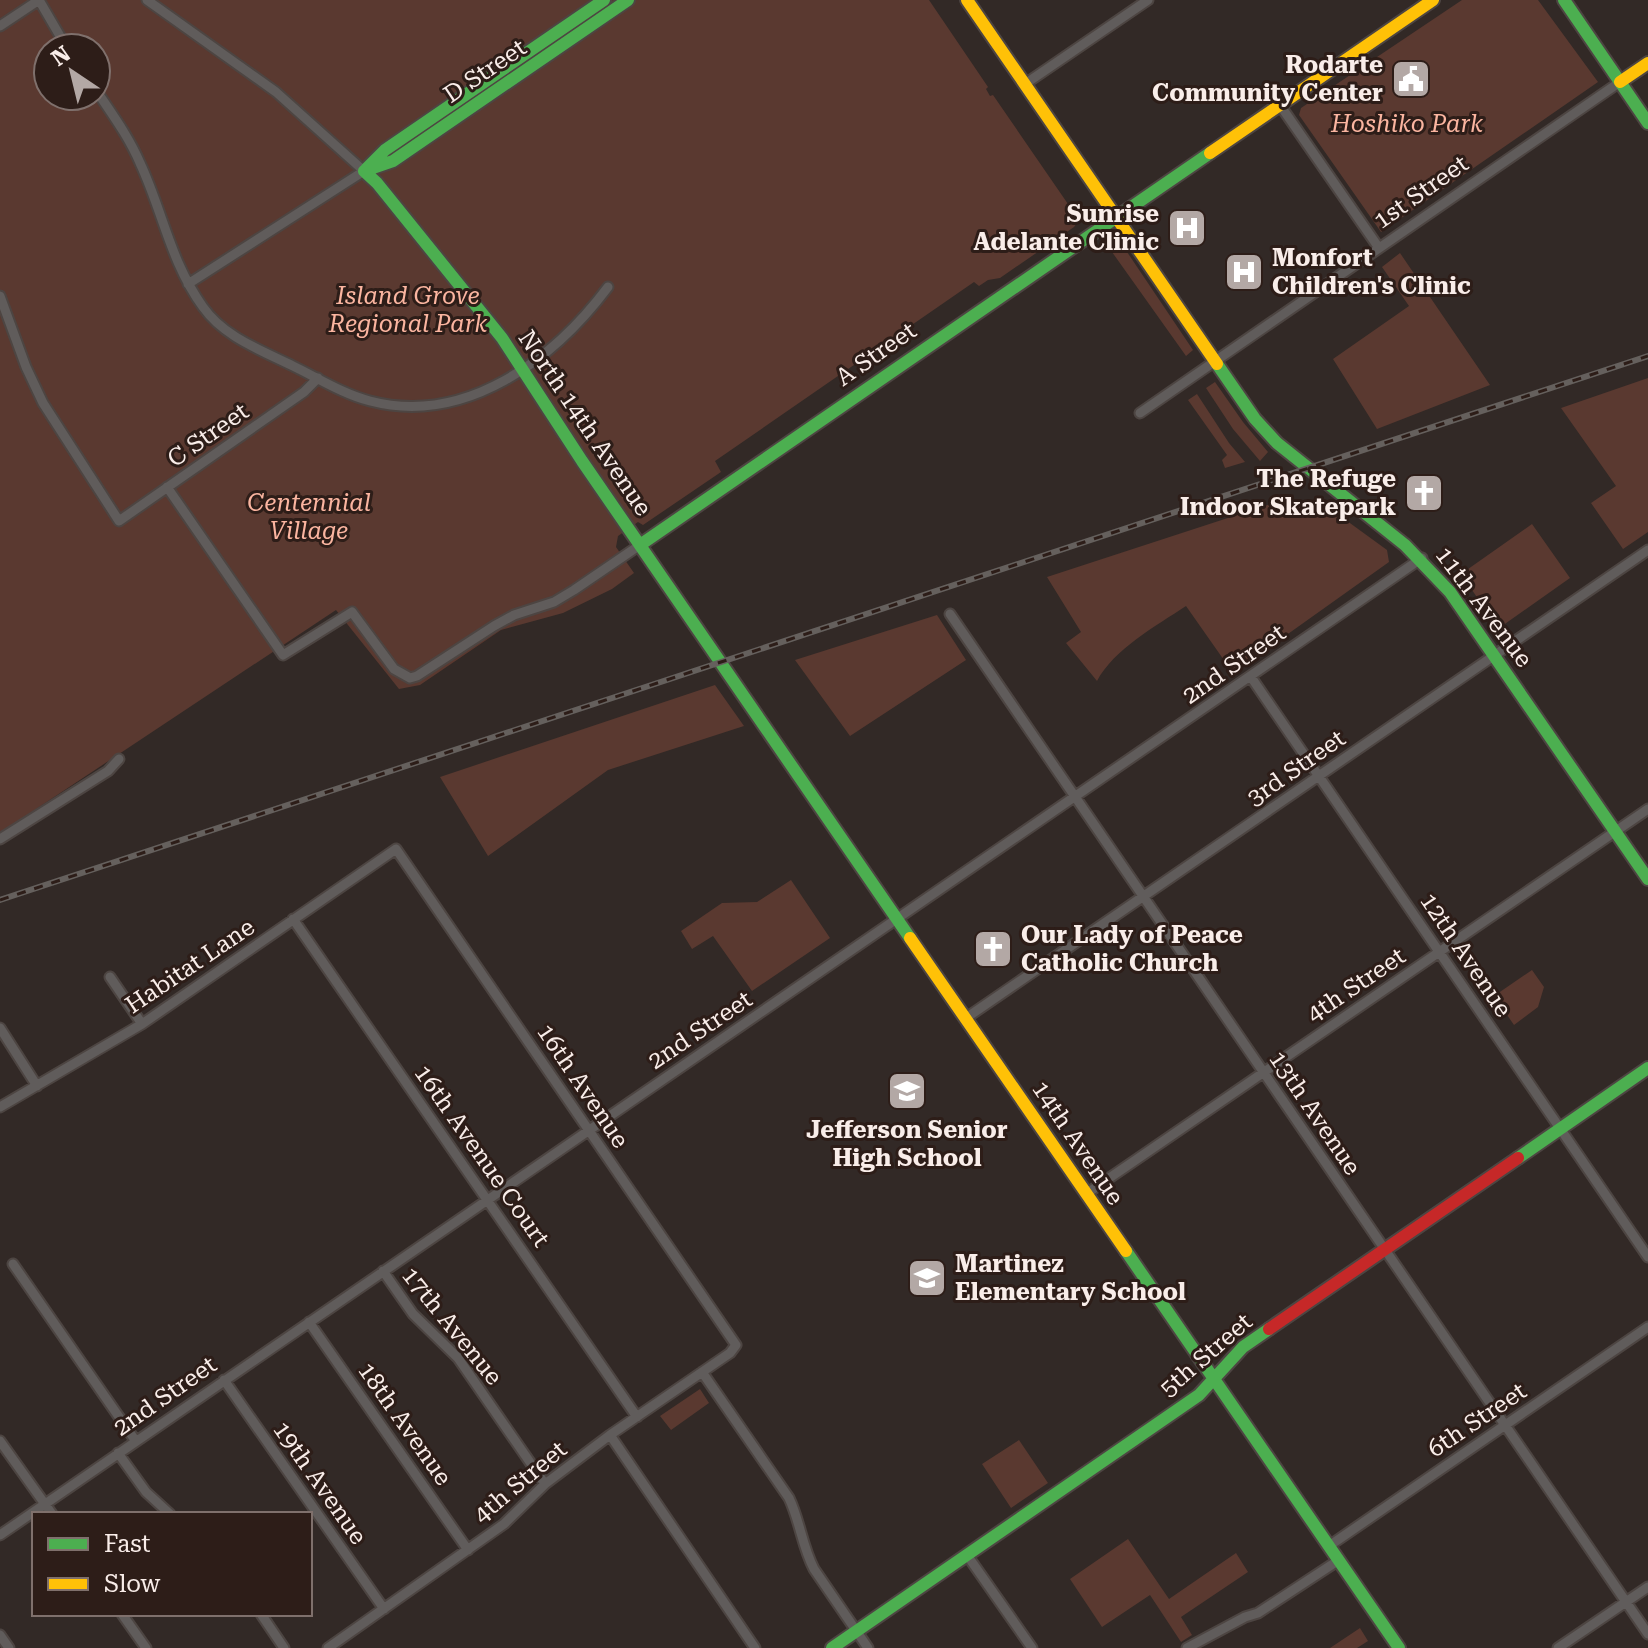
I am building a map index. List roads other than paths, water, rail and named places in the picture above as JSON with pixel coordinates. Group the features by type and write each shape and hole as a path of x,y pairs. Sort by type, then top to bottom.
{"street":[{"path":"0,26 39,0 58,32"},
{"name":"North 14th Avenue","path":"147,0 276,92 377,183 502,338 722,663"},
{"name":"D Street","path":"188,284 364,171 385,150 604,0"},
{"name":"11th Avenue","path":"967,0 1255,419 1289,455 1422,558 1450,592 1648,879"},
{"path":"1025,84 1148,0"},
{"name":"A Street","path":"167,487 283,655 352,612 394,669 410,678 417,676 494,626 554,602 574,590 1433,0"},
{"path":"1564,0 1648,123"},
{"name":"D Street","path":"364,171 393,161 623,1"},
{"name":"1st Street","path":"1140,413 1648,63"},
{"path":"1280,105 1379,248"},
{"path":"110,112 141,164 171,251 204,309 230,334 355,396 395,406 418,405 490,390 568,334 608,287"},
{"name":"C Street","path":"0,296 43,403 119,521 304,392 318,378"},
{"name":"3rd Street","path":"966,1018 1648,550"},
{"name":"2nd Street","path":"33,1512 1422,558"},
{"name":"13th Avenue","path":"950,614 1648,1634"},
{"name":"14th Avenue","path":"722,663 1399,1648"},
{"name":"12th Avenue","path":"1251,677 1648,1257"},
{"path":"0,839 108,771 119,759"},
{"name":"4th Street","path":"1086,1194 1648,809"},
{"name":"Habitat Lane","path":"0,1107 142,1024 396,849"},
{"name":"16th Avenue","path":"396,849 736,1345"},
{"name":"16th Avenue Court","path":"293,919 637,1417"},
{"path":"110,977 142,1024"},
{"path":"0,1028 37,1086"},
{"name":"5th Street","path":"832,1648 1199,1395 1243,1347 1648,1068"},
{"path":"13,1264 135,1440"},
{"name":"17th Avenue","path":"383,1271 413,1314 458,1358 545,1484"},
{"name":"18th Avenue","path":"309,1322 468,1550"},
{"name":"6th Street","path":"1329,1546 1648,1327"},
{"name":"4th Street","path":"328,1648 504,1524 545,1484 736,1345"},
{"path":"702,1372 789,1498 796,1511 807,1555 868,1648"},
{"name":"19th Avenue","path":"224,1380 384,1609"},
{"path":"610,1435 755,1648"},
{"path":"0,1441 51,1512"},
{"path":"118,1453 146,1492 168,1512"},
{"name":"2nd Street","path":"0,1535 32,1513"},
{"path":"967,1555 1032,1648"},
{"path":"1187,1648 1258,1613 1339,1560"},
{"path":"1558,1648 1648,1587"},
{"path":"123,1616 146,1648"},
{"path":"262,1616 284,1648"},
{"path":"0,1635 9,1648"}],"railway":[{"path":"0,900 1648,356"}],"place":[{"name":"Rodarte Community Center","path":"1411,79"},
{"name":"Sunrise Adelante Clinic","path":"1187,228"},
{"name":"Monfort Children's Clinic","path":"1244,272"},
{"name":"The Refuge Indoor Skatepark","path":"1424,493"},
{"name":"Our Lady of Peace Catholic Church","path":"993,949"},
{"name":"Jefferson Senior High School","path":"907,1091"},
{"name":"Martinez Elementary School","path":"927,1278"}],"park label":[{"name":"Hoshiko Park","path":"1407,124"},
{"name":"Island Grove Regional Park","path":"408,310"},
{"name":"Centennial Village","path":"309,517"}]}
